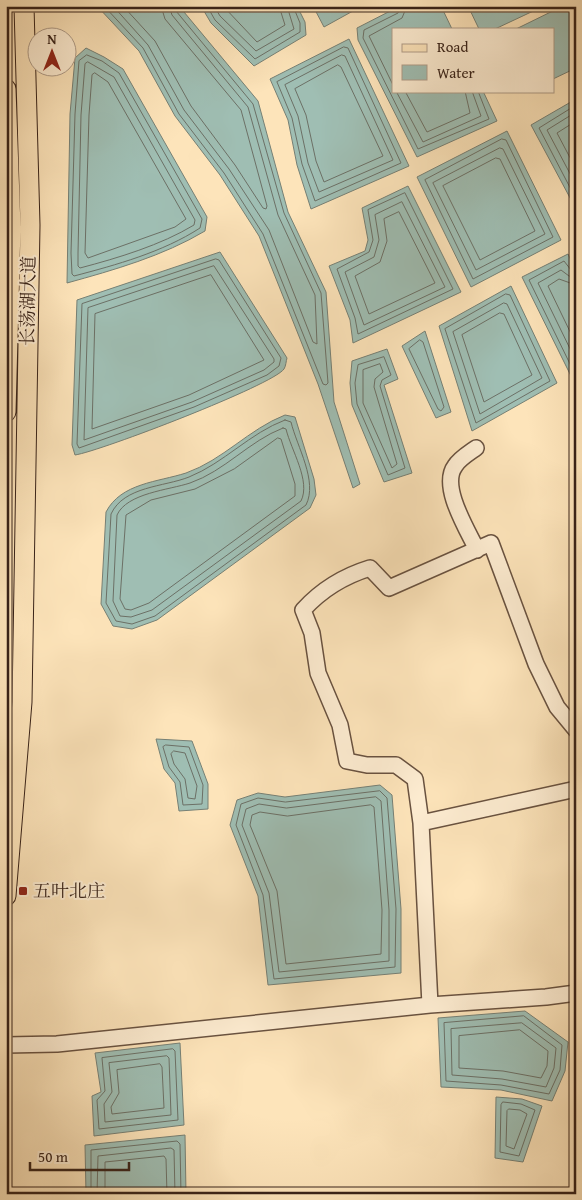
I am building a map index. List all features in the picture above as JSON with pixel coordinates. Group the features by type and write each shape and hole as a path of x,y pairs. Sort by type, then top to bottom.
{"main road":[{"name":"长荡湖大道","path":"6,896 22,702 30,225 24,6"},
{"name":"长荡湖大道","path":"6,89 11,227 6,412"}],"street":[{"path":"476,448 455,466 449,480 455,505 477,550"},
{"path":"430,1005 421,823 415,779 396,765 348,761 340,725 318,673 312,633 303,610 316,595 350,574 370,568 389,588 491,544 536,664 557,707 576,730"},
{"path":"421,823 576,789"},
{"path":"6,1045 57,1044 430,1005 546,998 576,993"}],"water":[{"path":"97,6 179,6 258,101 288,212 326,292 334,402 360,484 353,488 318,384 259,236 220,175 175,116 139,51"},
{"path":"201,6 297,6 305,22 306,35 254,66 211,23"},
{"path":"313,6 362,6 324,27"},
{"path":"400,6 441,6 452,28 392,28 392,92 483,92 497,121 417,157 358,40 357,28"},
{"path":"468,6 544,6 497,28 479,28"},
{"path":"563,6 576,6 576,68 554,79 554,28 518,28"},
{"path":"349,39 409,166 311,209 297,165 288,120 270,79"},
{"path":"86,48 123,69 207,217 205,231 189,240 155,255 67,283 70,114 73,78 78,78 78,55"},
{"path":"576,99 576,209 531,125"},
{"path":"507,131 561,240 471,287 417,177"},
{"path":"408,186 461,292 353,343 350,320 329,266 365,251 368,240 362,208"},
{"path":"220,252 287,358 284,369 250,389 185,417 75,455 72,445 77,300"},
{"path":"568,254 576,271 576,374 571,376 522,277"},
{"path":"511,286 557,383 472,431 439,326"},
{"path":"425,331 451,412 436,418 402,346"},
{"path":"387,349 398,379 384,385 412,473 384,482 352,405 350,383 352,361"},
{"path":"285,415 295,417 314,479 316,495 310,508 157,620 132,629 113,626 101,604 106,512 113,502 131,489 186,473 199,467 224,453 260,428"},
{"path":"156,739 192,741 208,784 208,809 179,811 175,783 164,769"},
{"path":"380,785 392,795 401,909 401,973 268,985 258,896 230,825 237,800 258,793 285,797"},
{"path":"525,1011 568,1042 565,1071 552,1101 501,1090 441,1087 438,1018"},
{"path":"180,1043 184,1125 94,1136 92,1096 101,1092 95,1053"},
{"path":"496,1097 522,1099 542,1106 523,1162 495,1158"},
{"path":"185,1135 186,1194 86,1194 85,1145"}],"place":[{"name":"五叶北庄","path":"23,891"}]}
